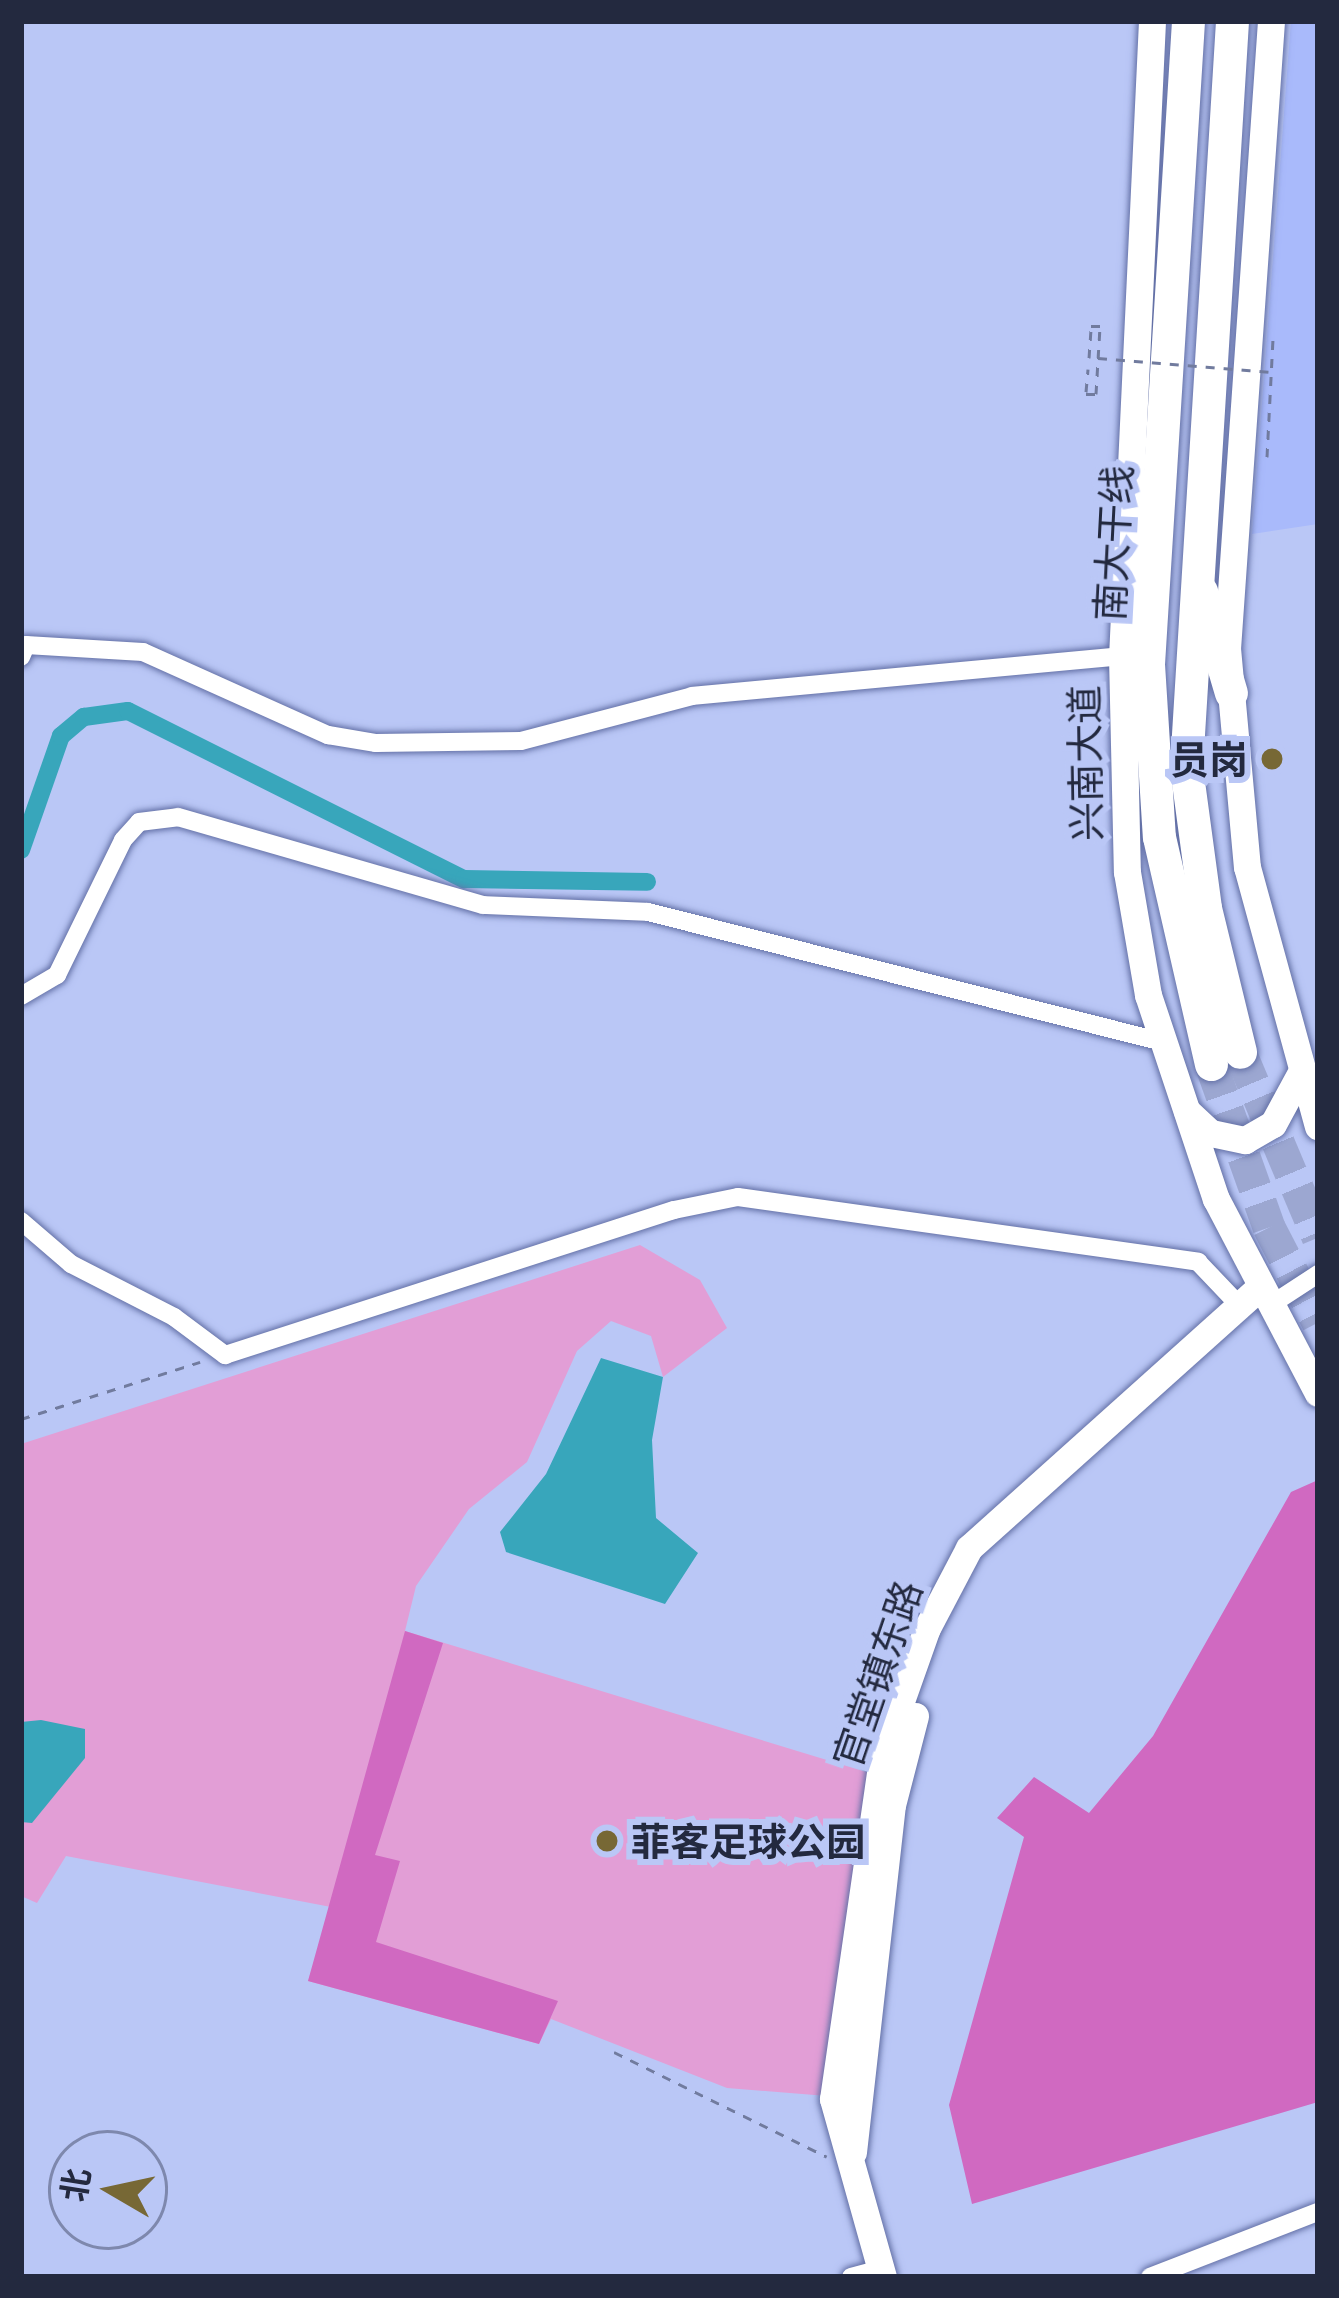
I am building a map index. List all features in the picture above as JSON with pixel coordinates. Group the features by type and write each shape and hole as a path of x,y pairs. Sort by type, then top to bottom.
{"highway":[{"name":"南大干线","path":"1188,21 1160,454 1151,768 1226,1058 1186,767 1194,568 1232,21"},
{"path":"1125,580 1160,454"},
{"path":"1194,568 1231,693"}],"main road":[{"name":"兴南大道","path":"1152,21 1121,656 1127,872 1163,1042 1184,1108 1256,1300 1308,1350 1318,1393"},
{"path":"1270,21 1228,624 1247,867 1318,1126"},
{"path":"1184,1108 1211,1133 1244,1140 1273,1124 1300,1073"},
{"name":"官堂镇东路","path":"882,2273 833,2099 884,1752 952,1573 1005,1515 1256,1300"}],"street":[{"path":"21,657 26,645 143,652 328,735 376,743 521,741 692,696 1121,656"},
{"path":"21,997 57,975 123,840 139,822 178,817 484,905 648,912 1163,1042"},
{"path":"21,1221 71,1264 174,1317 225,1355 674,1210 739,1198 1198,1262 1256,1300 1318,1274"},
{"path":"1150,2277 1318,2212"},
{"path":"851,2277 882,2273"}],"path":[{"path":"1088,369 1086,394 1096,394 1100,326 1091,326 1089,358"},
{"path":"1267,457 1274,334"},
{"path":"1098,358 1271,371"},
{"path":"21,1419 225,1355"},
{"path":"614,2051 826,2157 853,2161"}],"shaded area":[{"path":"1291,21 1318,21 1318,524 1252,534"},
{"path":"640,1245 700,1280 727,1328 663,1377 651,1336 611,1321 577,1351 527,1462 469,1509 416,1586 405,1631 876,1775 827,2096 727,2088 551,2019 539,2044 308,1981 331,1907 66,1856 37,1903 21,1896 21,1444"},
{"path":"601,1358 663,1377 652,1440 656,1518 698,1553 665,1604 506,1552 500,1532 546,1474"},
{"path":"1318,1480 1318,2102 972,2204 949,2105 1024,1837 997,1818 1034,1777 1089,1813 1153,1736 1291,1492"},
{"path":"405,1631 443,1643 375,1855 400,1861 376,1942 558,2001 539,2044 308,1981"},
{"path":"41,1720 85,1729 85,1758 32,1823 21,1822 21,1722"}],"waterway":[{"path":"21,850 61,736 84,717 128,711 464,879 647,882"}],"tunnel":[{"path":"1240,1052 1318,1237"},
{"path":"1211,1064 1269,1227 1318,1322"}],"place":[{"name":"员岗","path":"1272,759"},
{"name":"菲客足球公园","path":"607,1841"}]}
